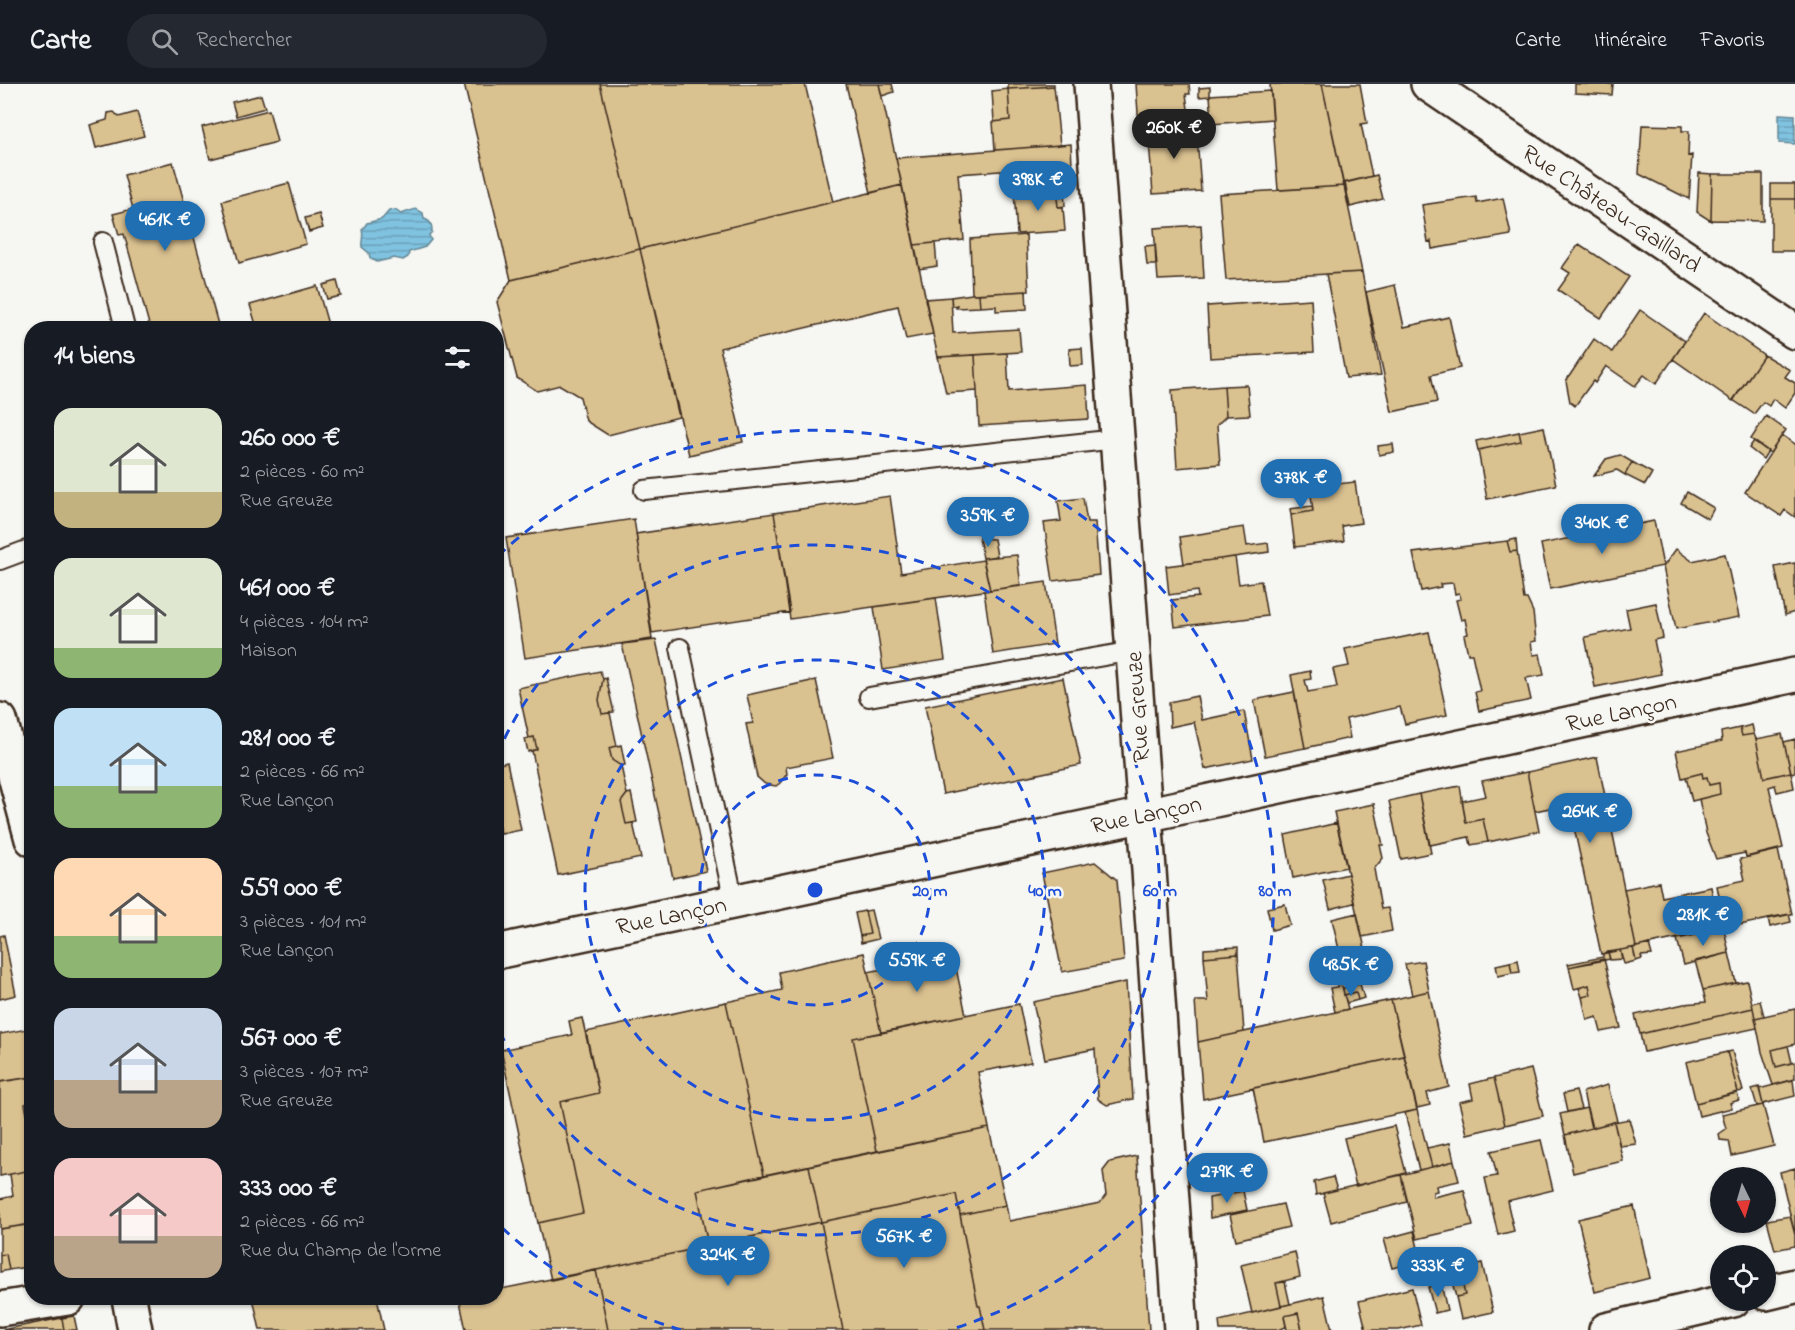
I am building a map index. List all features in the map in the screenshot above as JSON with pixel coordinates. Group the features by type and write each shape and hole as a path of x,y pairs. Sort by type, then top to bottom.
{"street":[{"name":"Rue Greuze","path":"1091,84 1181,1330"},
{"name":"Rue Château-Gaillard","path":"1428,84 1795,332"},
{"name":"Rue Lançon","path":"504,950 1795,675"},
{"path":"0,720 24,809"},
{"path":"1776,1291 1795,1286"},
{"path":"0,1309 25,1305"},
{"path":"130,1305 135,1330"},
{"path":"1606,1330 1710,1305"}],"lane":[{"path":"104,242 123,321"},
{"path":"644,490 1118,439"},
{"path":"0,560 24,551"},
{"path":"680,648 734,902"},
{"path":"869,697 1133,651"}],"water":[{"path":"1779,114 1795,115 1795,144 1779,143"},
{"path":"416,209 423,213 424,219 431,225 432,232 429,235 431,240 425,247 409,252 408,257 403,260 394,258 377,262 370,258 369,253 362,247 362,230 367,223 382,219 389,211 395,210 401,214"}],"building":[{"path":"464,84 600,84 640,249 511,280"},
{"path":"600,84 805,84 833,202 640,249"},
{"path":"846,84 879,84 902,185 871,193"},
{"path":"879,84 892,84 894,92 882,96"},
{"path":"1008,84 1054,84 1054,86 1008,89"},
{"path":"1136,84 1189,84 1190,94 1186,94 1190,124 1139,128"},
{"path":"1270,84 1322,84 1344,186 1278,190"},
{"path":"1322,84 1360,84 1367,123 1361,124 1372,176 1343,183"},
{"path":"1575,84 1613,84 1612,95 1575,93"},
{"path":"1054,86 1060,145 995,150 993,122 1010,120 1008,89"},
{"path":"1210,87 1210,96 1199,97 1199,88"},
{"path":"1008,89 1010,120 994,122 992,91"},
{"path":"1271,91 1273,119 1212,124 1210,95"},
{"path":"261,95 265,108 236,116 232,102"},
{"path":"269,110 277,142 210,159 202,127"},
{"path":"114,112 119,117 137,112 144,136 96,148 90,125 107,120 108,113"},
{"path":"1190,124 1191,136 1197,136 1201,191 1153,194 1148,127"},
{"path":"1642,125 1682,126 1682,131 1689,131 1688,156 1692,155 1689,199 1639,174"},
{"path":"1071,144 1072,166 958,174 964,240 914,245 896,158"},
{"path":"173,162 217,321 148,321 124,234 119,235 113,214 133,209 124,175"},
{"path":"1699,173 1712,174 1711,221 1697,212"},
{"path":"1712,174 1763,174 1763,221 1711,220"},
{"path":"1377,175 1383,199 1350,207 1345,183"},
{"path":"289,183 306,244 239,263 222,201"},
{"path":"1771,184 1795,184 1795,199 1771,199"},
{"path":"902,185 933,334 906,339 898,306 720,348 743,442 689,455 640,249"},
{"path":"1344,186 1362,272 1226,280 1219,194"},
{"path":"1056,189 1058,207 1063,207 1065,231 1017,234 1014,192"},
{"path":"1056,189 1064,189 1065,206 1058,207"},
{"path":"1476,197 1477,203 1503,198 1511,235 1432,249 1431,241 1428,242 1422,205"},
{"path":"1771,199 1795,199 1795,251 1771,251"},
{"path":"319,214 323,228 309,232 305,218"},
{"path":"1201,225 1204,278 1158,280 1154,228"},
{"path":"1026,235 1029,291 972,294 970,239"},
{"path":"935,243 937,266 919,269 914,245"},
{"path":"1579,244 1629,277 1601,318 1558,290 1570,273 1562,268"},
{"path":"1155,245 1156,265 1147,265 1145,246"},
{"path":"640,249 679,417 608,435 586,421 580,397 560,385 537,391 517,378 504,321 502,321 497,302 511,280"},
{"path":"1362,272 1381,375 1346,378 1326,274"},
{"path":"337,281 341,296 327,299 323,285"},
{"path":"1395,285 1404,327 1449,317 1460,368 1431,375 1437,402 1392,412 1366,292"},
{"path":"317,286 327,321 255,321 250,305"},
{"path":"1026,291 1027,309 996,311 996,306 980,307 979,294"},
{"path":"979,294 980,307 956,308 957,305 952,306 951,297"},
{"path":"951,297 953,333 1019,329 1021,352 938,357 925,299"},
{"path":"1311,299 1314,352 1210,358 1207,306"},
{"path":"1640,310 1685,341 1656,384 1644,375 1635,386 1606,366 1575,406 1570,402 1566,381 1594,339 1612,352"},
{"path":"1704,313 1764,355 1733,401 1673,359"},
{"path":"1082,348 1083,365 1070,366 1069,349"},
{"path":"1007,353 1009,391 1087,385 1089,419 979,426 975,355"},
{"path":"975,355 977,391 946,393 938,357"},
{"path":"1764,355 1790,370 1785,377 1795,383 1795,393 1785,408 1773,399 1769,406 1763,402 1754,414 1733,400"},
{"path":"1247,385 1250,415 1226,416 1224,386"},
{"path":"1224,386 1226,416 1217,425 1220,464 1177,468 1172,390"},
{"path":"1766,416 1786,430 1770,453 1751,439"},
{"path":"1544,427 1556,485 1487,499 1478,450 1521,441 1519,432"},
{"path":"1519,432 1521,441 1478,450 1476,441"},
{"path":"1782,435 1795,444 1795,517 1785,510 1781,516 1745,492"},
{"path":"1754,441 1768,451 1763,459 1749,448"},
{"path":"1393,444 1394,452 1379,455 1378,446"},
{"path":"1620,455 1632,462 1625,475 1617,470 1594,476 1606,459"},
{"path":"1632,462 1652,473 1645,485 1625,475"},
{"path":"1355,482 1361,523 1342,526 1344,541 1295,547 1291,515 1313,511 1310,487"},
{"path":"1687,492 1714,508 1708,519 1681,503"},
{"path":"890,496 901,573 983,560 990,590 790,619 774,513"},
{"path":"1083,498 1087,522 1095,522 1099,575 1053,581 1044,523 1061,521 1058,501"},
{"path":"1312,506 1313,511 1291,515 1290,509"},
{"path":"774,513 790,612 652,633 636,534"},
{"path":"634,519 652,639 525,658 506,538"},
{"path":"1654,521 1663,566 1550,589 1541,544"},
{"path":"1244,527 1247,546 1268,543 1269,552 1184,564 1180,537"},
{"path":"979,538 994,539 997,556 983,558"},
{"path":"1516,539 1517,551 1510,552 1507,541"},
{"path":"1507,541 1510,552 1517,551 1524,599 1527,599 1533,612 1536,641 1531,642 1533,655 1540,654 1544,675 1526,678 1531,700 1479,711 1475,692 1480,691 1472,654 1468,654 1464,635 1468,634 1465,619 1461,620 1456,600 1461,599 1459,593 1455,594 1453,583 1440,584 1441,587 1421,591 1413,553"},
{"path":"1676,549 1692,561 1725,554 1739,617 1676,629 1663,567"},
{"path":"1017,555 1021,586 990,590 983,558"},
{"path":"1235,557 1239,584 1261,581 1267,616 1175,627 1172,600 1198,597 1197,591 1169,595 1166,566"},
{"path":"1795,563 1795,612 1785,615 1775,567"},
{"path":"1046,582 1055,644 993,654 984,591"},
{"path":"936,598 945,660 883,670 874,607"},
{"path":"1656,603 1663,638 1654,640 1661,674 1595,687 1585,637 1630,628 1626,609"},
{"path":"1429,632 1447,715 1405,724 1400,707 1346,719 1350,738 1305,748 1291,675 1310,671 1311,679 1305,680 1308,692 1337,687 1333,669 1349,666 1345,649"},
{"path":"656,640 706,871 673,878 622,644"},
{"path":"600,671 603,679 599,700 602,714 610,713 617,746 609,748 612,760 621,766 627,794 621,802 626,824 633,823 641,858 558,875 532,751 537,749 534,737 529,738 518,688"},
{"path":"606,678 614,712 602,714 599,700 603,679"},
{"path":"1063,678 1081,765 943,794 925,706"},
{"path":"816,680 833,758 786,767 787,774 780,783 776,786 765,784 757,777 746,724 753,723 747,695"},
{"path":"1294,692 1305,748 1265,756 1254,700"},
{"path":"1197,696 1202,720 1244,711 1253,759 1205,769 1194,722 1170,727 1169,702"},
{"path":"1752,725 1754,734 1742,736 1740,728"},
{"path":"1740,728 1742,736 1754,734 1764,778 1791,772 1794,788 1777,792 1775,785 1769,787 1783,848 1746,857 1745,853 1716,859 1706,833 1699,799 1720,794 1719,783 1709,785 1707,777 1703,778 1702,773 1682,778 1676,751 1722,741 1721,732"},
{"path":"1782,734 1791,772 1764,778 1756,739"},
{"path":"534,737 537,749 528,752 525,739"},
{"path":"1795,739 1795,772 1791,773 1784,742"},
{"path":"621,745 625,765 621,766 612,760 609,748"},
{"path":"1597,757 1636,947 1601,954 1569,804 1535,811 1527,772"},
{"path":"507,762 521,830 504,833 504,763"},
{"path":"1527,772 1539,831 1488,842 1483,819 1466,823 1462,801 1486,796 1482,781"},
{"path":"1702,773 1703,778 1707,777 1709,785 1719,783 1720,794 1692,801 1686,777"},
{"path":"1460,786 1466,823 1483,819 1488,842 1471,845 1469,837 1430,845 1419,794"},
{"path":"631,793 637,822 626,824 621,802 627,794"},
{"path":"1419,794 1431,853 1401,859 1389,801"},
{"path":"1374,804 1383,845 1380,845 1383,858 1374,869 1381,909 1388,908 1392,931 1362,937 1334,812"},
{"path":"1337,823 1347,867 1293,878 1285,835"},
{"path":"1778,850 1792,914 1636,947 1624,889 1659,882 1662,897 1711,887 1713,898 1719,896 1717,886 1745,880 1740,859"},
{"path":"1095,862 1117,880 1124,961 1062,972 1042,873"},
{"path":"1348,874 1354,903 1330,909 1323,880"},
{"path":"1285,904 1290,925 1272,930 1267,908"},
{"path":"871,910 878,939 861,943 860,936 870,934 865,911"},
{"path":"865,911 870,934 860,936 855,913"},
{"path":"1357,913 1365,949 1340,954 1332,919"},
{"path":"1789,914 1791,922 1770,927 1768,918"},
{"path":"1724,929 1729,953 1684,965 1677,939"},
{"path":"4,935 16,995 0,999 0,936"},
{"path":"1649,944 1652,955 1641,956 1642,959 1636,961 1633,948"},
{"path":"1238,947 1238,954 1204,957 1204,949"},
{"path":"1633,948 1636,961 1624,964 1620,950"},
{"path":"1364,950 1371,981 1349,985 1343,954"},
{"path":"1620,950 1622,959 1610,960 1608,952"},
{"path":"1608,952 1610,959 1569,967 1568,964 1603,957 1603,954"},
{"path":"864,953 881,1033 853,1038 877,1151 764,1175 726,1002 782,990 779,972"},
{"path":"1729,953 1736,983 1703,990 1695,961"},
{"path":"953,954 966,1015 881,1033 868,972"},
{"path":"1238,954 1244,1032 1198,1042 1195,1001 1208,1001 1204,957"},
{"path":"1604,959 1621,1028 1601,1032 1597,1017 1587,1020 1582,997 1591,995 1589,985 1574,989 1569,967"},
{"path":"1518,960 1520,972 1512,973 1510,962"},
{"path":"1423,961 1429,991 1412,995 1405,964"},
{"path":"1510,962 1512,973 1498,976 1496,965"},
{"path":"1747,981 1753,1008 1640,1034 1635,1015 1684,1004 1706,1002 1703,990"},
{"path":"1126,982 1133,1099 1107,1105 1098,1099 1095,1049 1045,1059 1033,1002"},
{"path":"1360,984 1364,998 1358,1000 1356,992 1344,995 1343,988"},
{"path":"1589,985 1591,995 1582,997 1579,988"},
{"path":"1342,986 1348,1009 1335,1012 1330,988"},
{"path":"1429,991 1449,1087 1427,1093 1430,1105 1417,1108 1391,1000"},
{"path":"1356,992 1358,1000 1347,1003 1344,995"},
{"path":"1391,1000 1404,1056 1203,1099 1198,1042"},
{"path":"1760,1001 1764,1016 1755,1018 1752,1003"},
{"path":"726,1002 764,1175 697,1190 708,1246 551,1280 538,1223 583,1213 560,1102 599,1093 586,1032"},
{"path":"1019,1004 1031,1062 978,1072 989,1128 877,1151 853,1038"},
{"path":"1753,1008 1757,1028 1644,1052 1640,1034"},
{"path":"1795,1009 1795,1044 1772,1050 1776,1067 1795,1062 1795,1079 1773,1085 1762,1052 1755,1018"},
{"path":"582,1018 599,1093 560,1102 583,1213 538,1223 504,1064 504,1049 572,1035 569,1021"},
{"path":"24,1030 24,1078 0,1082 0,1034"},
{"path":"1788,1046 1792,1063 1776,1067 1772,1050"},
{"path":"1732,1051 1743,1091 1738,1092 1727,1052"},
{"path":"1727,1052 1738,1092 1696,1103 1686,1062"},
{"path":"1404,1056 1417,1110 1264,1142 1253,1088"},
{"path":"1531,1069 1543,1116 1505,1125 1494,1078"},
{"path":"24,1078 24,1172 0,1176 0,1082"},
{"path":"1494,1078 1505,1125 1467,1134 1459,1102 1473,1099 1470,1084"},
{"path":"1793,1080 1795,1096 1763,1104 1759,1089"},
{"path":"1608,1085 1617,1121 1591,1128 1583,1092"},
{"path":"1759,1087 1763,1105 1757,1106 1752,1089"},
{"path":"1576,1091 1581,1109 1567,1112 1563,1094"},
{"path":"1737,1093 1739,1100 1730,1103 1732,1108 1699,1116 1696,1103"},
{"path":"1763,1105 1774,1146 1732,1156 1729,1141 1720,1140 1719,1134 1726,1129 1722,1114"},
{"path":"1587,1108 1592,1128 1565,1135 1560,1114"},
{"path":"1417,1110 1432,1167 1419,1170 1405,1113"},
{"path":"1629,1119 1636,1144 1620,1146 1614,1122"},
{"path":"1614,1122 1623,1161 1573,1173 1565,1135"},
{"path":"1394,1126 1406,1173 1356,1186 1344,1138"},
{"path":"989,1128 1006,1205 960,1215 956,1194 821,1222 809,1166"},
{"path":"1541,1140 1553,1190 1507,1201 1514,1231 1498,1235 1485,1178 1497,1176 1491,1151"},
{"path":"1450,1143 1454,1161 1432,1167 1427,1148"},
{"path":"1137,1156 1149,1330 985,1330 960,1215 1006,1205 1009,1221 1100,1203 1106,1195 1103,1171 1110,1162"},
{"path":"1454,1161 1459,1181 1436,1186 1437,1191 1433,1192 1433,1197 1464,1190 1473,1226 1417,1239 1401,1175"},
{"path":"809,1166 821,1222 708,1246 697,1190"},
{"path":"1795,1168 1795,1235 1780,1172"},
{"path":"24,1171 24,1225 0,1229 0,1199 13,1196 10,1174"},
{"path":"1401,1175 1407,1202 1331,1222 1323,1193"},
{"path":"1333,1177 1337,1190 1316,1195 1314,1182"},
{"path":"1243,1191 1247,1210 1210,1218 1209,1198"},
{"path":"956,1194 978,1306 980,1306 985,1330 843,1330 821,1222"},
{"path":"1283,1204 1289,1227 1236,1240 1230,1215"},
{"path":"1634,1206 1650,1278 1595,1292 1578,1219"},
{"path":"1790,1216 1795,1235 1795,1246 1776,1250 1770,1233 1776,1233 1776,1218"},
{"path":"821,1222 843,1330 608,1330 596,1270"},
{"path":"24,1225 24,1267 9,1270 6,1254 0,1255 0,1229"},
{"path":"1414,1231 1421,1261 1392,1268 1384,1239"},
{"path":"1295,1252 1300,1277 1276,1283 1281,1306 1252,1313 1241,1265"},
{"path":"6,1254 9,1270 0,1272 0,1255"},
{"path":"1482,1263 1493,1312 1461,1319 1456,1297 1465,1295 1459,1268"},
{"path":"1459,1268 1465,1295 1456,1297 1449,1270"},
{"path":"596,1270 608,1330 466,1330 461,1305 504,1305 504,1288"},
{"path":"1285,1282 1290,1304 1281,1306 1276,1283"},
{"path":"1441,1284 1447,1310 1435,1313 1428,1287"},
{"path":"1412,1288 1421,1325 1399,1330 1366,1330 1359,1301"},
{"path":"1324,1296 1332,1330 1302,1330 1298,1313 1284,1316 1286,1327 1277,1330 1220,1330 1219,1321"},
{"path":"255,1305 379,1305 384,1330 260,1330"},
{"path":"1298,1313 1302,1330 1287,1330 1284,1316"},
{"path":"74,1316 77,1330 64,1330 62,1318"},
{"path":"62,1318 64,1330 2,1330"}]}
